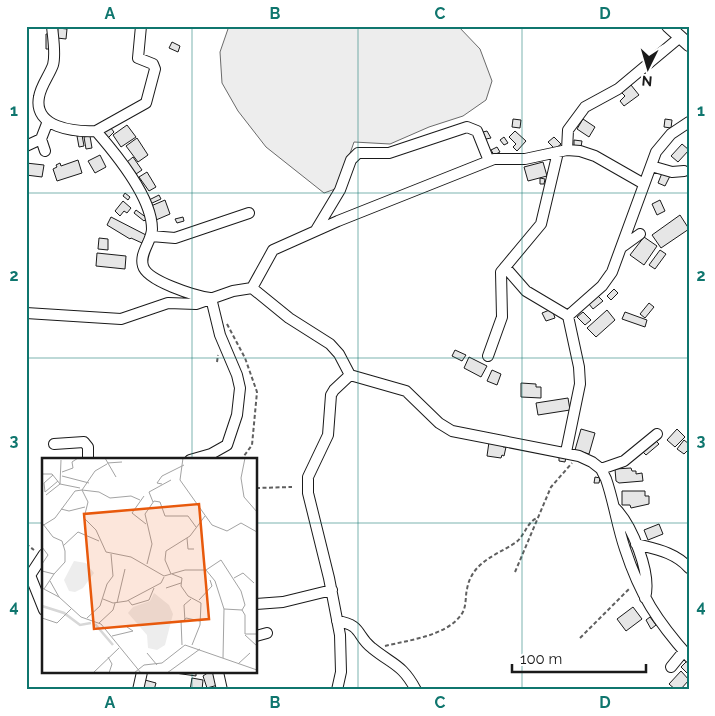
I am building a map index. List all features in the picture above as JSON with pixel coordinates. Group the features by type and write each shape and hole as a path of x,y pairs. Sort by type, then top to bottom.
{"main road":[{"path":"668,26 684,42"}],"street":[{"path":"52,26 54,64 39,95 38,104 48,122 67,130 96,131 146,103 155,69 153,64 138,58 141,26"},
{"path":"488,356 502,317 501,272 541,224 568,130 585,107 618,90 684,42"},
{"path":"45,151 41,139 48,122"},
{"path":"568,316 602,286 612,272 651,166 663,142 689,122"},
{"path":"316,230 340,190 351,160 358,153 389,152 467,126 477,131 489,161"},
{"path":"96,131 116,152 137,188 150,219 152,236 142,261 147,272 166,284 195,296 211,298"},
{"path":"26,146 41,139"},
{"path":"26,313 121,319 155,306 168,303 196,304 211,298 252,288 273,250 316,230 489,161 537,158 563,151 594,156 644,184"},
{"path":"651,166 672,172 684,171"},
{"path":"152,236 175,238 249,213"},
{"path":"622,247 640,234"},
{"path":"505,267 526,291 568,316 579,367 580,384 566,452"},
{"path":"252,288 289,318 330,344 339,354 350,375 406,391 439,423 452,431 566,452 579,456 600,469 606,479 615,507 624,548 637,582 660,624 686,654 671,667"},
{"path":"197,458 211,454 227,444 237,415 240,388 237,375 220,335 211,298"},
{"path":"337,690 341,650 338,621 308,493 308,477 328,435 334,390 350,375"},
{"path":"600,469 624,461 657,434"},
{"path":"54,444 84,442 88,447 88,458"},
{"path":"615,507 624,516 645,569 647,580 645,599"},
{"path":"636,544 664,551 679,558 689,568"},
{"path":"28,578 42,557"},
{"path":"28,578 42,581"},
{"path":"28,578 42,606"},
{"path":"258,604 283,602 332,590"},
{"path":"338,621 354,625 373,649 390,659 406,672 416,690"},
{"path":"138,690 142,674"},
{"path":"218,674 222,690"}],"path":[{"path":"515,572 537,518 556,480 579,456"},
{"path":"258,488 292,487"},
{"path":"373,649 433,633 457,620 463,613 469,582 479,565 487,558 515,543 522,537 532,520 537,518"},
{"path":"580,638 637,582"}],"shaded area":[{"path":"229,26 458,26 480,49 492,81 486,100 463,116 429,127 390,144 354,142 338,188 324,193 266,147 238,111 222,83 220,52"}],"building":[{"path":"58,28 67,29 66,39 57,38"},
{"path":"46,34 50,34 50,49 46,49"},
{"path":"172,42 180,46 178,52 169,48"},
{"path":"631,85 639,95 624,106 620,101 625,96 621,92"},
{"path":"513,119 521,120 520,128 512,127"},
{"path":"583,119 595,127 589,137 577,129"},
{"path":"665,119 672,120 671,128 664,127"},
{"path":"127,125 136,137 121,147 113,135"},
{"path":"110,127 114,132 108,138 102,131"},
{"path":"487,131 491,138 486,139 483,132"},
{"path":"515,131 526,141 517,151 513,147 516,144 509,137"},
{"path":"82,135 84,146 79,147 77,136"},
{"path":"90,136 92,148 86,149 84,137"},
{"path":"504,137 508,143 504,145 500,140"},
{"path":"554,137 561,144 555,149 548,142"},
{"path":"137,138 148,155 138,162 126,146"},
{"path":"574,140 582,141 581,147 574,146"},
{"path":"682,144 689,150 678,162 671,156"},
{"path":"497,147 500,152 494,155 491,150"},
{"path":"100,155 106,167 95,173 88,161"},
{"path":"133,157 142,170 136,174 127,162"},
{"path":"78,160 82,173 57,181 53,169 57,167 56,165 60,163 61,166"},
{"path":"543,162 547,176 528,181 524,167"},
{"path":"26,163 44,165 42,177 26,175"},
{"path":"147,172 156,187 149,191 139,177"},
{"path":"662,173 670,176 665,186 658,183"},
{"path":"540,178 545,179 544,184 540,184"},
{"path":"125,193 130,197 128,200 123,196"},
{"path":"159,195 161,199 150,204 149,200"},
{"path":"165,200 170,214 156,220 151,206"},
{"path":"660,200 665,211 657,215 652,204"},
{"path":"123,201 131,208 127,213 124,211 120,216 115,211"},
{"path":"136,210 147,218 144,221 134,213"},
{"path":"680,215 689,229 661,248 652,235"},
{"path":"111,217 146,235 142,243 130,239 107,225"},
{"path":"183,217 184,221 177,223 175,219"},
{"path":"644,237 657,246 644,265 630,255"},
{"path":"99,238 108,239 108,250 98,249"},
{"path":"660,250 666,254 655,269 649,265"},
{"path":"97,253 126,256 125,269 96,266"},
{"path":"614,289 618,293 611,300 607,296"},
{"path":"598,296 603,301 593,309 589,304"},
{"path":"649,303 654,307 645,318 640,314"},
{"path":"552,309 555,318 546,321 542,313"},
{"path":"607,310 615,320 596,337 587,328"},
{"path":"583,312 591,320 585,325 577,317"},
{"path":"625,312 647,320 645,327 622,319"},
{"path":"455,350 466,355 462,361 452,356"},
{"path":"469,357 487,366 481,377 464,368"},
{"path":"492,370 501,374 497,385 487,381"},
{"path":"521,383 536,384 536,387 541,387 541,398 521,397"},
{"path":"568,398 570,410 538,415 536,403"},
{"path":"581,429 595,433 589,454 575,450"},
{"path":"677,429 685,437 675,447 667,440"},
{"path":"654,439 659,444 646,455 641,450"},
{"path":"684,440 689,444 689,449 684,454 677,449"},
{"path":"489,442 503,444 503,447 506,447 504,456 502,455 501,458 487,456"},
{"path":"559,456 566,457 565,462 559,461"},
{"path":"631,468 632,471 636,471 636,474 642,473 643,481 619,483 616,481 615,469"},
{"path":"595,477 600,478 599,483 594,483"},
{"path":"622,491 645,491 645,496 649,496 649,504 631,508 630,505 622,505"},
{"path":"659,524 663,534 648,540 644,530"},
{"path":"633,607 642,619 626,631 617,619"},
{"path":"650,617 656,625 651,629 646,620"},
{"path":"689,660 689,675 681,667"},
{"path":"681,671 689,680 680,690 676,690 669,684"},
{"path":"215,674 218,685 207,688 203,676"},
{"path":"192,678 203,680 202,690 190,690"},
{"path":"145,680 156,683 154,690 142,690"}]}
